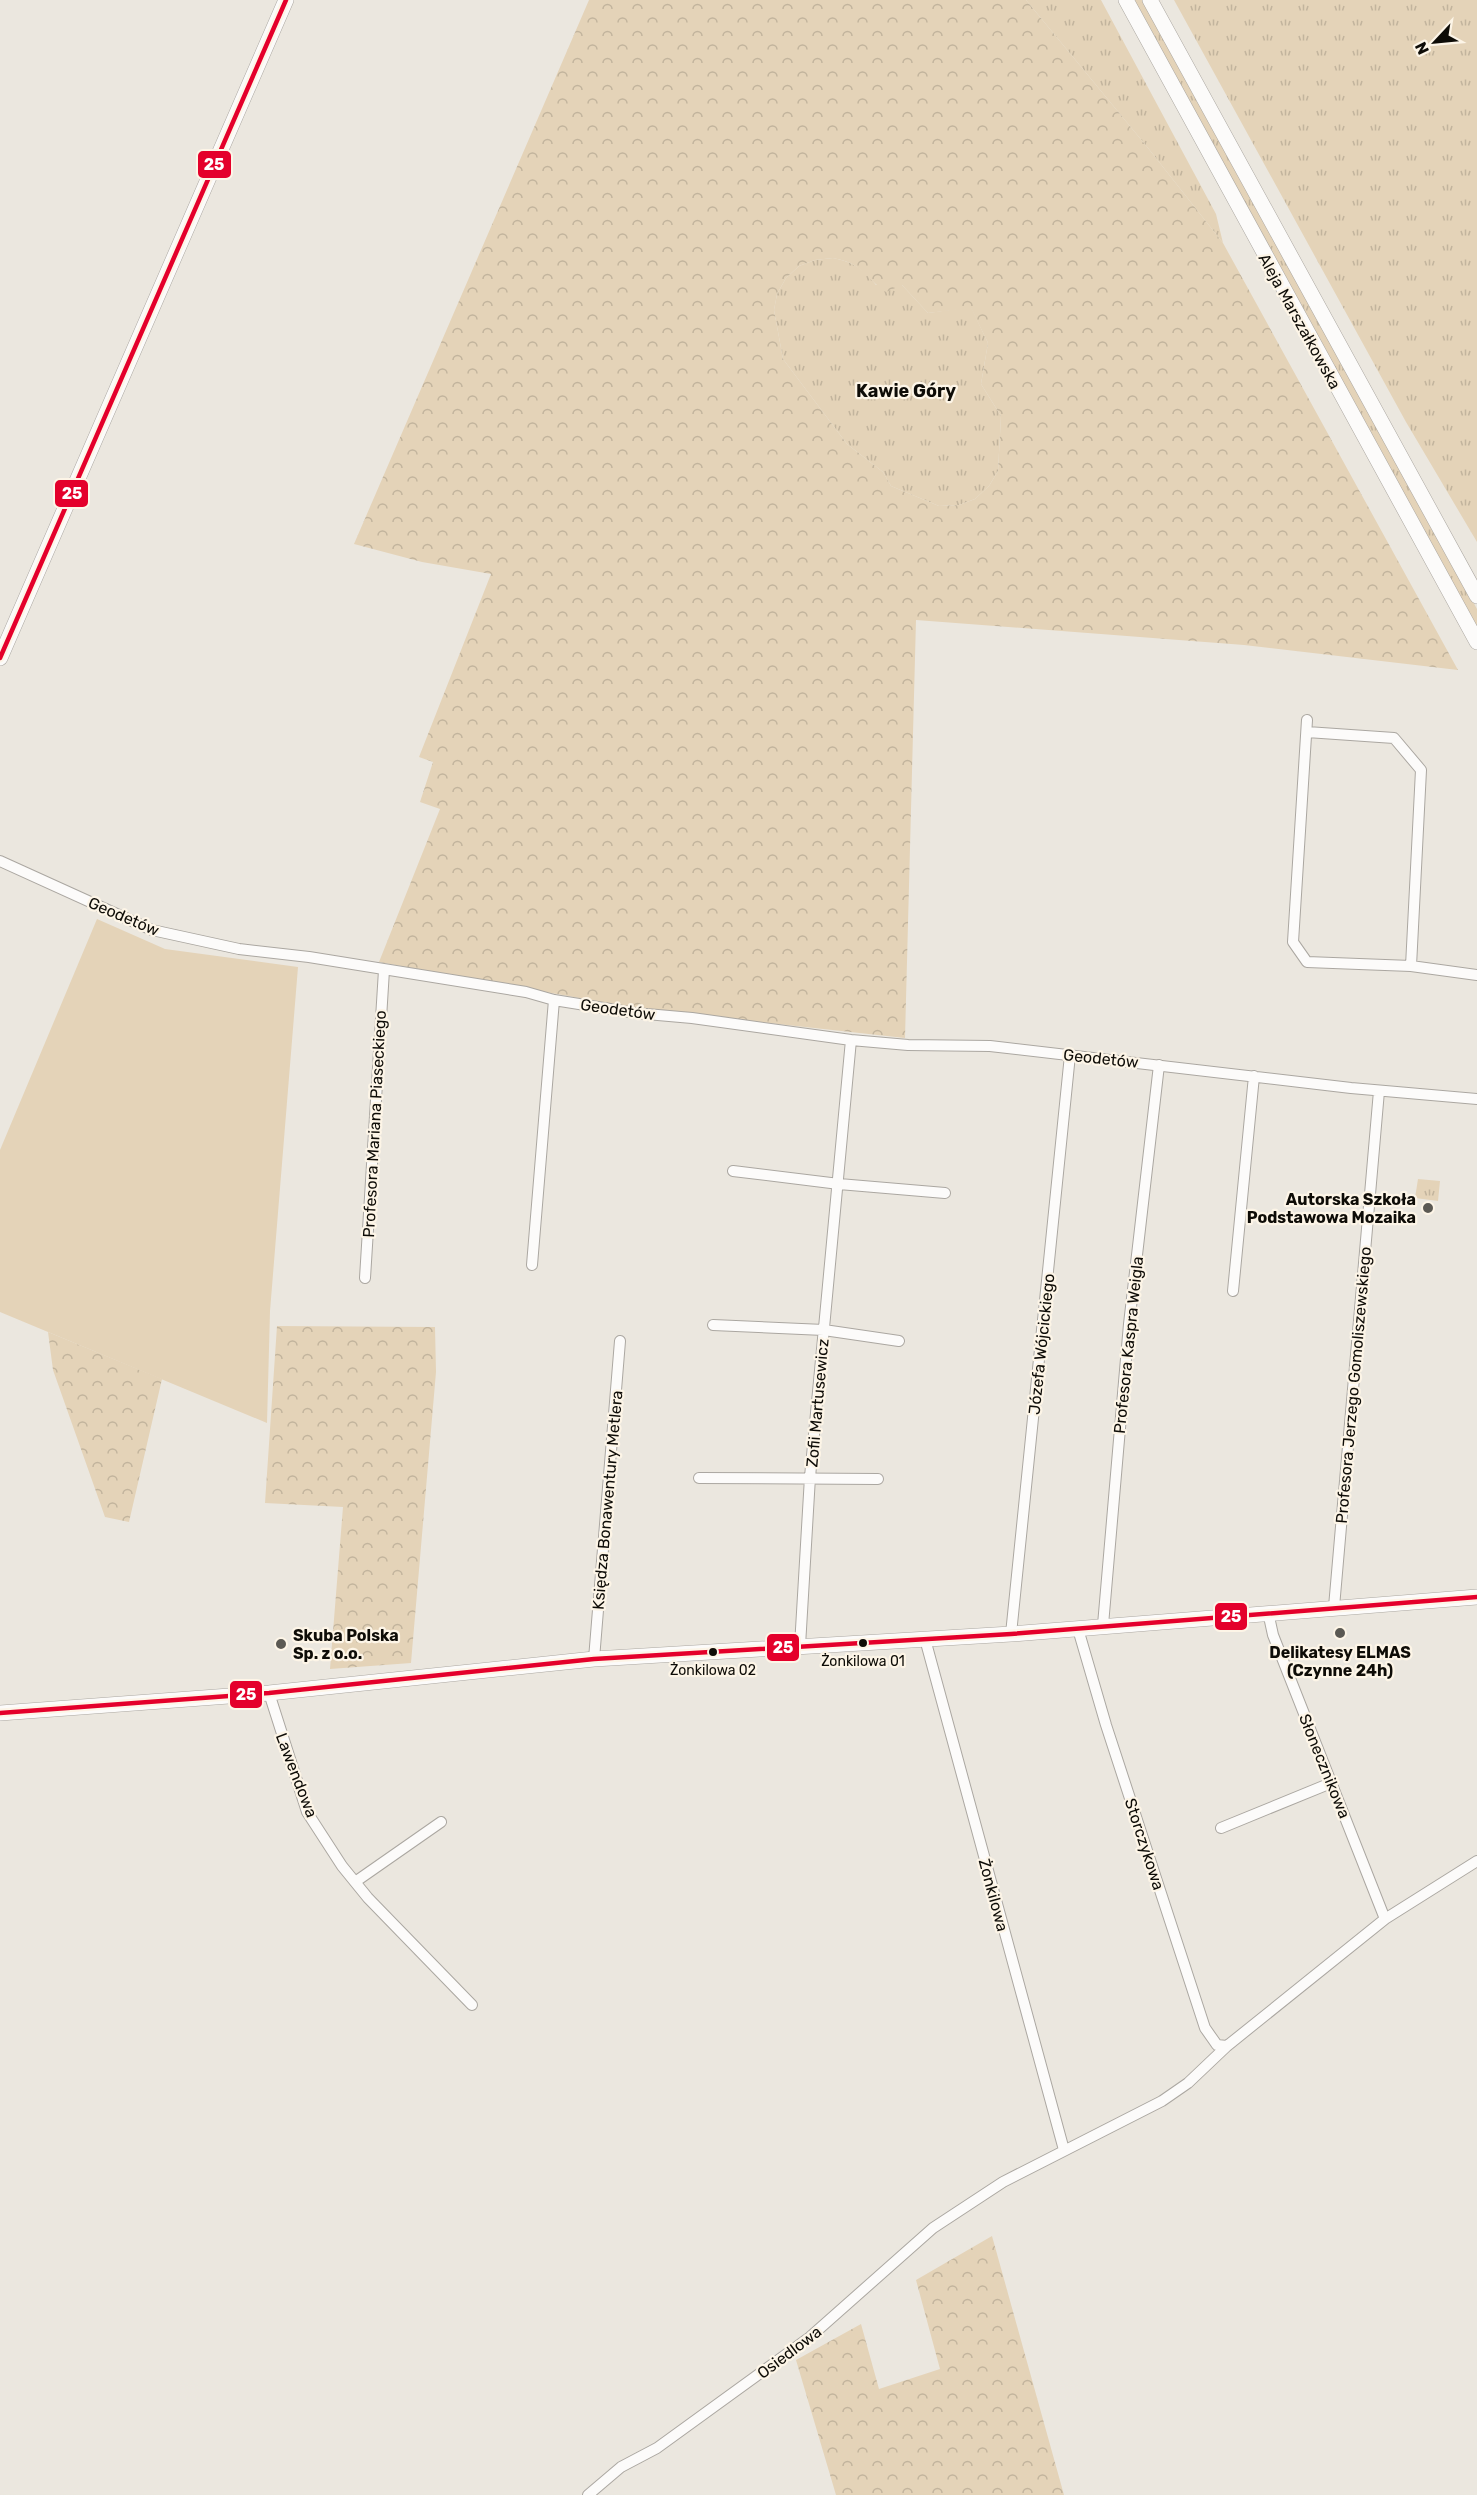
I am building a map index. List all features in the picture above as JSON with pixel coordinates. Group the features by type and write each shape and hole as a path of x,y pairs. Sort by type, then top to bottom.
{"street":[{"path":"0,658 286,0"},
{"name":"Aleja Marszałkowska","path":"1126,0 1477,642"},
{"name":"Aleja Marszałkowska","path":"1150,0 1477,596"},
{"path":"1307,720 1293,942 1307,962 1411,966 1477,975"},
{"path":"1307,732 1394,738 1420,770 1411,966"},
{"name":"Geodetów","path":"0,861 152,930 172,936 239,949 309,957 526,992 554,1000 635,1013 692,1018 851,1040 908,1045 990,1046 1379,1091 1477,1099"},
{"name":"Profesora Mariana Piaseckiego","path":"365,1278 384,970"},
{"path":"532,1265 554,1000"},
{"name":"Zofii Martusewicz","path":"800,1646 810,1477 851,1040"},
{"name":"Józefa Wójcickiego","path":"1011,1634 1070,1055"},
{"name":"Profesora Kaspra Weigla","path":"1103,1625 1129,1324 1159,1065"},
{"path":"1233,1291 1254,1076"},
{"name":"Profesora Jerzego Gomoliszewskiego","path":"1334,1607 1379,1091"},
{"path":"733,1171 839,1184 945,1193"},
{"name":"Zofii Martusewicz","path":"713,1325 824,1330 899,1341"},
{"name":"Księdza Bonawentury Metlera","path":"594,1659 620,1341"},
{"name":"Zofii Martusewicz","path":"699,1478 878,1479"},
{"path":"0,1713 268,1693 594,1659 1011,1634 1477,1597"},
{"name":"Słonecznikowa","path":"1268,1612 1273,1635 1385,1919"},
{"name":"Storczykowa","path":"1078,1629 1106,1725 1205,2028 1216,2045 1227,2046"},
{"name":"Żonkilowa","path":"925,1639 1064,2150"},
{"name":"Lawendowa","path":"268,1693 308,1812 355,1882 472,2006"},
{"path":"1221,1828 1331,1783"},
{"path":"355,1882 441,1822"},
{"name":"Osiedlowa","path":"588,2495 621,2467 657,2448 810,2337 933,2228 980,2196 1064,2150 1162,2101 1188,2083 1227,2046 1385,1919 1477,1861"}],"green space":[{"path":"589,0 1026,0 1223,243 1458,670 1244,645 916,620 905,1038 641,1009 379,962 440,809 420,802 433,762 419,757 491,574 422,562 354,544","holes":["833,258 857,267 886,292 902,285 928,313 971,308 988,343 981,384 1001,416 998,471 989,486 975,499 959,505 939,506 891,486 883,472 847,444 783,359 774,310 777,294 786,278 799,266 815,260"]},
{"path":"1026,0 1101,0 1216,214 1223,243 1148,148"},
{"path":"1132,0 1143,0 1477,609 1477,630"},
{"path":"1174,0 1477,0 1477,542 1406,422"},
{"path":"833,258 858,267 876,285 902,285 928,313 971,307 988,343 981,384 1001,416 998,471 989,486 975,499 959,505 939,506 891,486 883,472 847,444 783,359 774,310 777,294 786,278 799,266 815,260"},
{"path":"97,919 165,949 298,967 270,1311 267,1423 0,1312 0,1150"},
{"path":"1418,1179 1440,1181 1438,1201 1415,1198"},
{"path":"277,1326 435,1327 436,1372 411,1663 330,1669 343,1507 265,1503"},
{"path":"48,1332 162,1379 129,1522 105,1517 53,1370"},
{"path":"992,2236 1064,2495 836,2495 796,2360 861,2324 879,2389 940,2369 916,2280"}],"transit line":[{"name":"25","path":"0,658 286,0"},
{"name":"25","path":"0,1713 269,1693 594,1659 1011,1634 1477,1597"}],"place":[{"name":"Autorska Szkoła Podstawowa Mozaika","path":"1428,1208"},
{"name":"Delikatesy ELMAS (Czynne 24h)","path":"1340,1633"},
{"name":"Żonkilowa 01","path":"863,1643"},
{"name":"Skuba Polska Sp. z o.o.","path":"281,1644"},
{"name":"Żonkilowa 02","path":"713,1652"}],"district":[{"name":"Kawie Góry","path":"906,391"}]}
